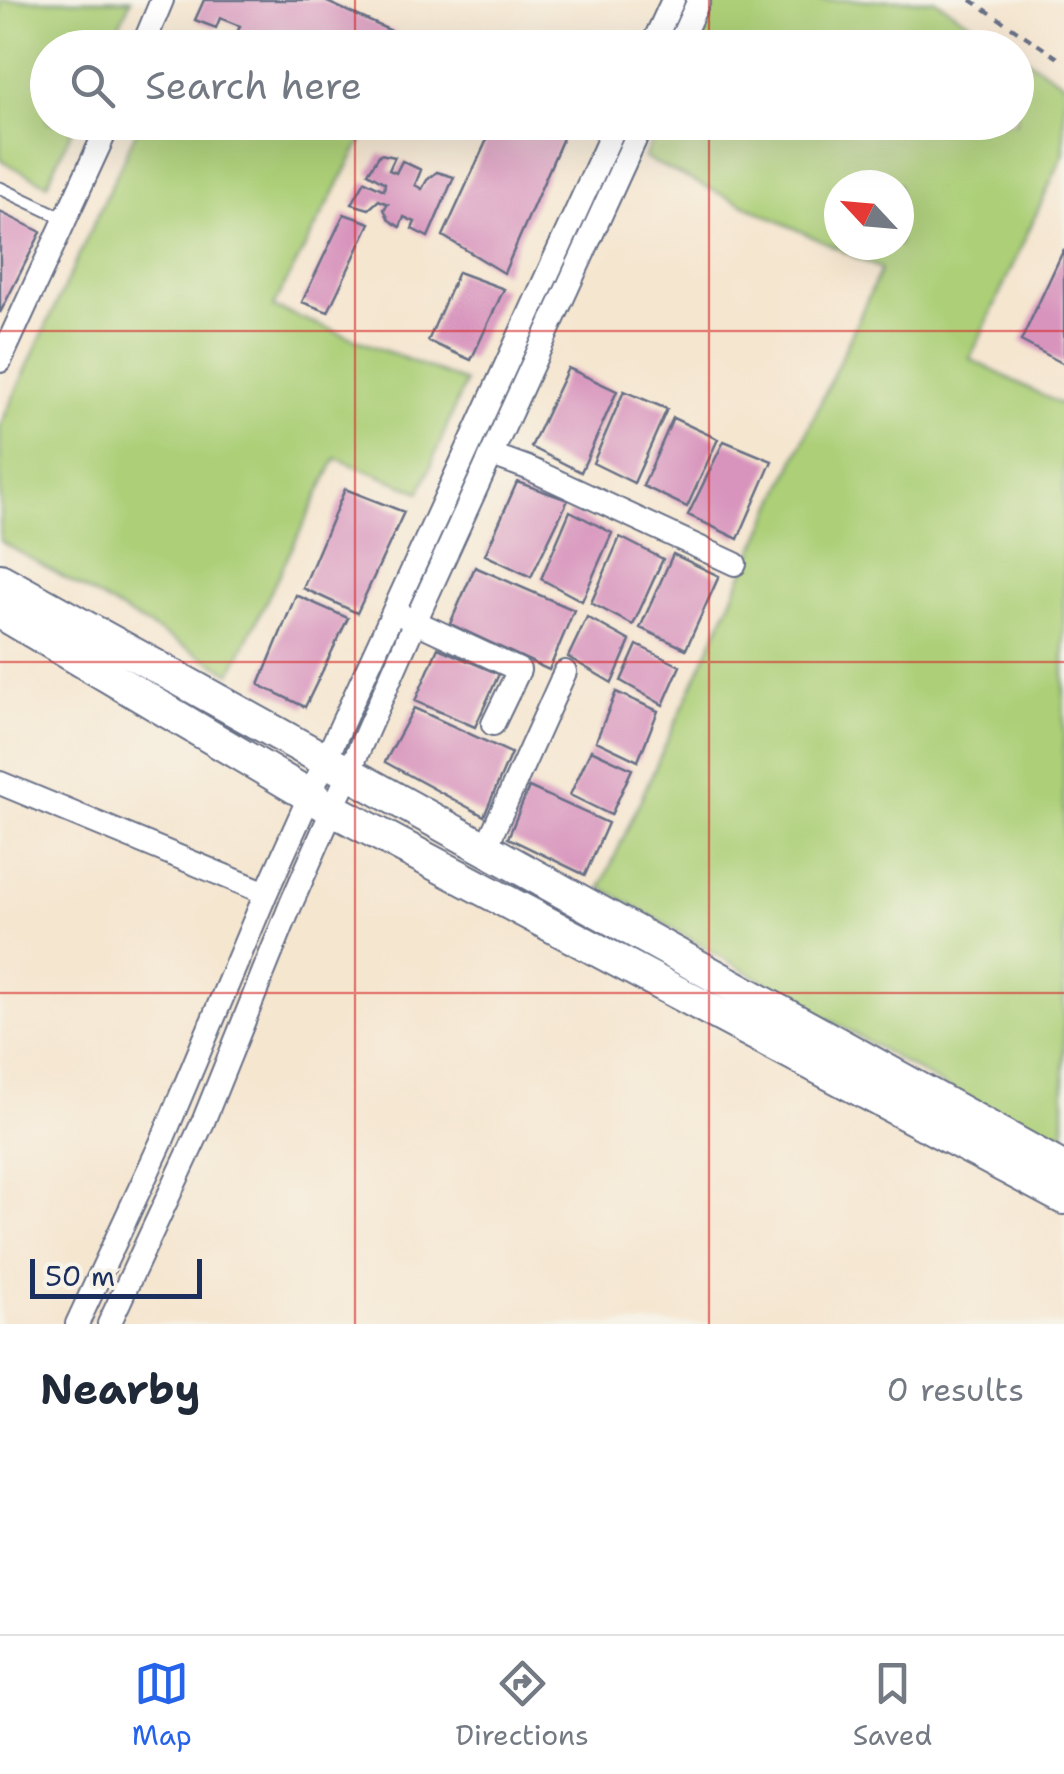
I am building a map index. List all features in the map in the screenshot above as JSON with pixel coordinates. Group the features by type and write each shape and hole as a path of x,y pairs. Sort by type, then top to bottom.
{"street":[{"path":"150,30 162,0"},
{"path":"659,30 673,0"},
{"path":"685,30 699,0"},
{"path":"0,361 102,140"},
{"path":"109,1324 188,1155 321,802 404,617 485,410 618,140"},
{"path":"404,617 508,420 618,140"},
{"path":"485,410 508,420"},
{"path":"492,455 735,564"},
{"path":"0,580 1064,1168"},
{"path":"0,612 321,802 1064,1198"},
{"path":"404,617 519,670 494,724"},
{"path":"486,847 564,672"},
{"path":"0,783 266,893"},
{"path":"77,1324 161,1143 266,893 321,802"},
{"path":"161,1143 188,1155"},
{"path":"134,1200 163,1211"}],"lane":[{"path":"0,188 65,219"}],"path":[{"path":"971,0 1016,30"},
{"path":"1034,42 1064,62"}],"green space":[{"path":"0,0 131,0 117,30 30,30 30,140 67,140 47,184 0,160"},
{"path":"716,0 935,0 982,30 702,30"},
{"path":"1034,64 1064,83 1064,153 970,359 1064,406 1064,1156 601,887 881,269 862,260 914,260 914,170 824,170 824,242 644,158 652,140 1034,140"},
{"path":"132,140 362,140 273,307 465,382 420,492 336,458 231,673 0,541 0,426"}],"building":[{"path":"204,0 323,0 389,30 238,30 240,26 220,18 216,28 195,20"},
{"path":"487,140 562,140 504,273 443,236"},
{"path":"380,154 395,157 389,170 396,173 402,161 421,170 415,185 422,189 437,172 454,177 428,237 412,229 415,222 404,217 400,227 389,220 384,209 388,204 379,200 369,209 352,204 365,181 384,190 385,183 368,173"},
{"path":"0,212 41,232 0,313"},
{"path":"344,214 370,223 328,312 302,302"},
{"path":"1064,249 1064,364 1021,341"},
{"path":"458,272 504,289 471,360 428,341"},
{"path":"568,368 617,391 581,472 531,447"},
{"path":"624,391 667,409 634,483 593,463"},
{"path":"673,418 718,439 687,507 643,486"},
{"path":"724,441 772,461 738,539 688,515"},
{"path":"517,482 568,500 531,577 485,555"},
{"path":"345,489 404,512 357,613 303,588"},
{"path":"570,511 612,533 582,601 541,579"},
{"path":"620,537 663,559 633,625 591,603"},
{"path":"673,554 719,576 686,649 640,628"},
{"path":"475,567 574,610 549,670 450,624"},
{"path":"296,595 348,618 305,707 259,685"},
{"path":"587,617 630,641 612,683 568,657"},
{"path":"637,645 680,666 663,705 621,681"},
{"path":"438,648 499,674 475,727 415,701"},
{"path":"616,692 658,711 638,761 596,741"},
{"path":"414,708 511,753 484,816 385,762"},
{"path":"591,750 632,769 611,815 570,795"},
{"path":"529,787 608,823 585,875 508,838"}]}
